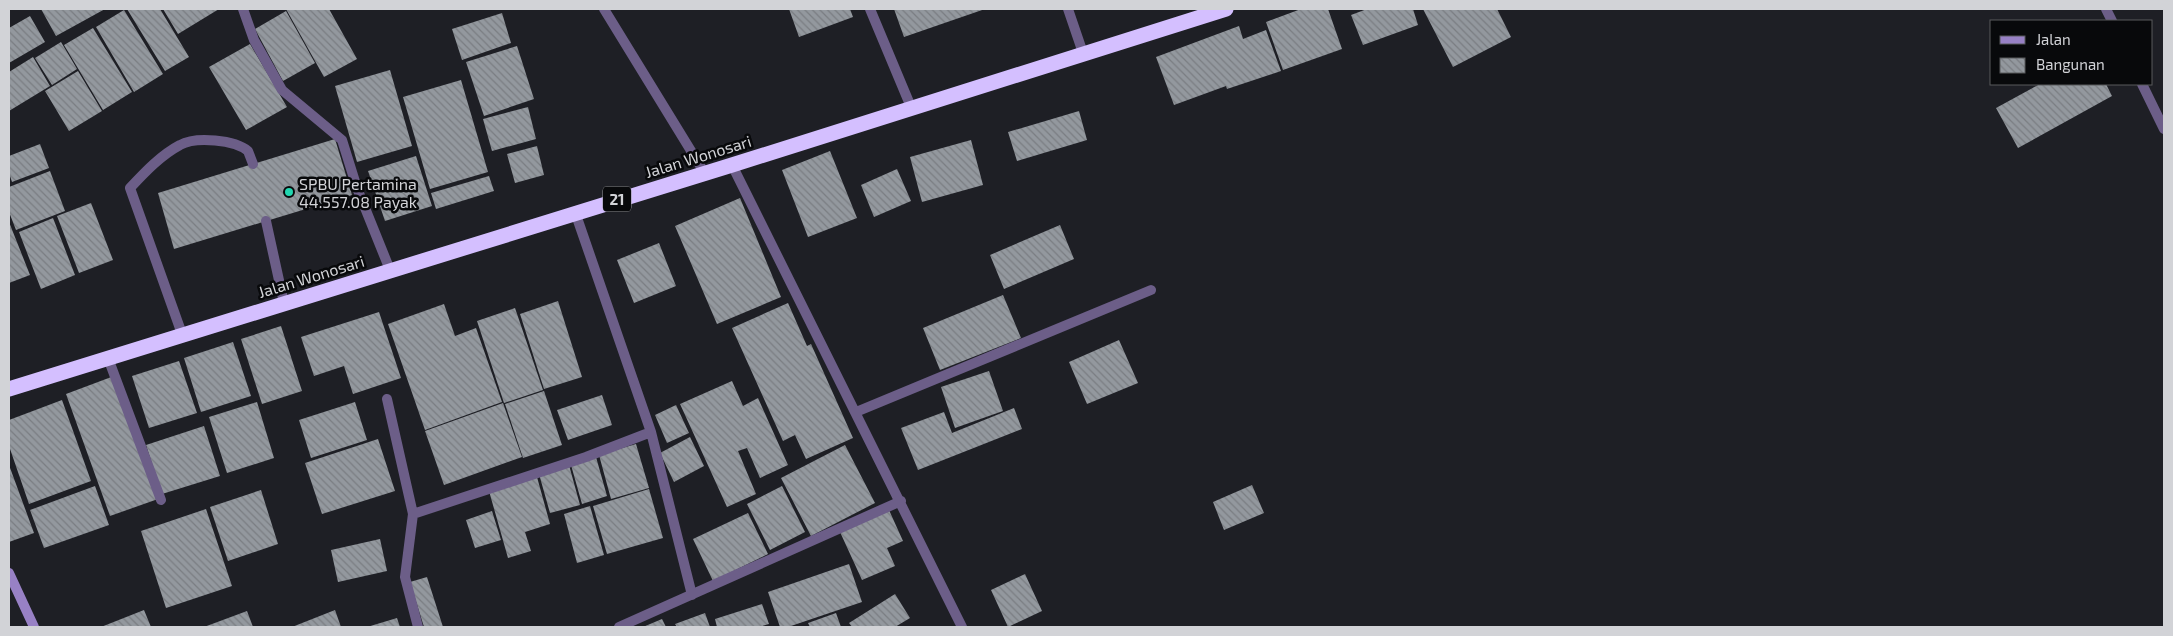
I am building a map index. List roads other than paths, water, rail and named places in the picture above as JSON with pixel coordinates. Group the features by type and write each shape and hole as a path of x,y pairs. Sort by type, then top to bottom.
{"highway":[{"name":"Jalan Wonosari","path":"9,389 704,172 732,165 1226,9"}],"street":[{"path":"243,9 254,40 282,90 342,140 357,188 390,270"},
{"path":"604,9 704,172"},
{"path":"870,9 911,107"},
{"path":"1068,9 1083,53"},
{"path":"2142,85 2164,130"},
{"path":"182,334 130,188 152,165 182,144 212,140 230,141 248,151 253,164"},
{"path":"732,165 901,501 962,627"},
{"path":"575,212 651,432 692,595"},
{"path":"266,221 284,303"},
{"path":"856,412 1151,290"},
{"path":"108,358 161,500"},
{"path":"387,399 413,514 406,577 418,627"},
{"path":"413,514 586,458 651,432"},
{"path":"619,627 901,501"},
{"path":"9,573 34,627"}],"place":[{"name":"SPBU Pertamina 44.557.08 Payak","path":"289,192"}]}
